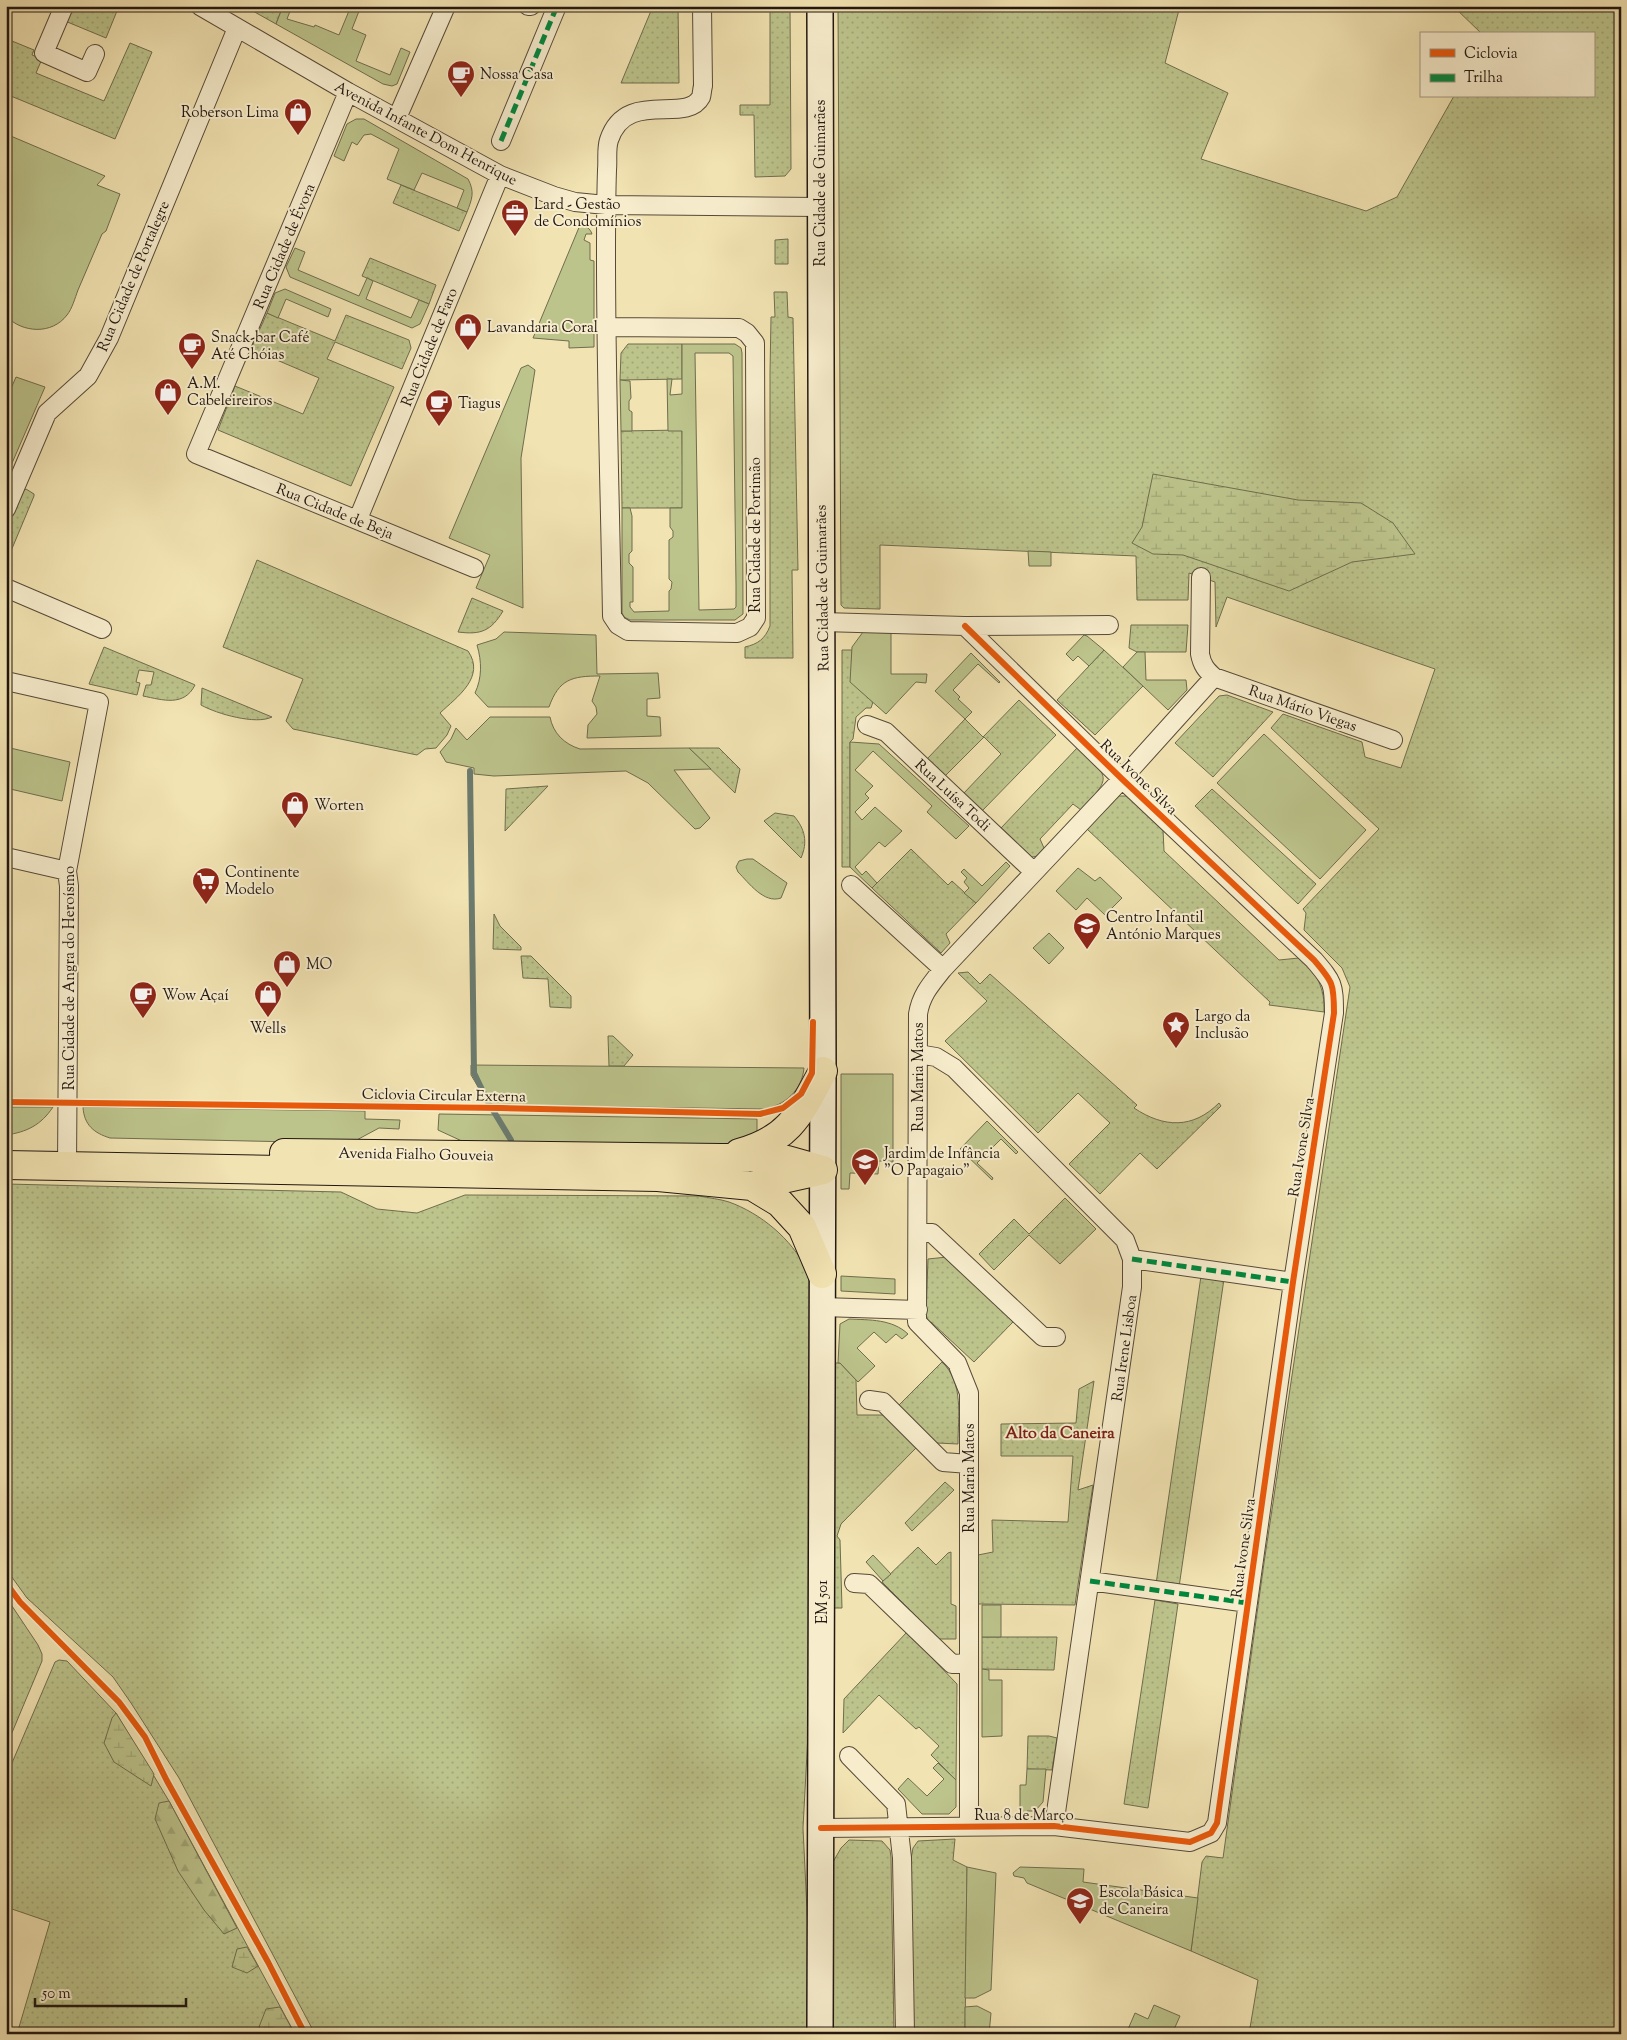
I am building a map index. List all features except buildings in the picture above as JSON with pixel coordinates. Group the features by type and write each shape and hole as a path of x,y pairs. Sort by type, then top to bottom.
{"main road":[{"name":"Rua Cidade de Guimarães","path":"820,6 819,207 823,1170"},
{"path":"721,1158 758,1148 780,1135 798,1118 823,1071"},
{"name":"Avenida Fialho Gouveia","path":"6,1149 67,1158 658,1177 752,1186"},
{"name":"Avenida Fialho Gouveia","path":"6,1165 67,1158 760,1157 787,1160 823,1170"},
{"path":"752,1186 823,1170"},
{"name":"EM 501","path":"820,2034 823,1170"},
{"path":"752,1186 780,1203 802,1227 822,1274"}],"street":[{"path":"64,6 44,53 87,72 95,54"},
{"name":"Avenida Infante Dom Henrique","path":"200,6 348,92 500,175 554,196 574,202 606,205 819,207"},
{"path":"397,118 446,6"},
{"path":"501,141 557,6"},
{"name":"Rua Cidade de Portimão","path":"606,327 739,328 747,333 755,343 756,614 750,627 737,633 628,631 618,625 612,616 606,327 608,142 614,128 623,119 636,111 682,108 694,105 701,96 703,86 702,6"},
{"name":"Rua Cidade de Portalegre","path":"6,508 47,414 88,376 108,338 237,28"},
{"name":"Rua Cidade de Évora","path":"196,454 348,92"},
{"name":"Rua Cidade de Faro","path":"358,520 500,175"},
{"name":"Rua Cidade de Beja","path":"196,454 474,568"},
{"path":"1201,577 1200,654 1206,671 1214,677"},
{"path":"6,588 102,629"},
{"path":"822,622 965,626 1109,625"},
{"name":"Rua Ivone Silva","path":"965,626 1122,779 1314,960 1334,987 1334,1013 1293,1282 1217,1823"},
{"name":"Rua Mário Viegas","path":"1214,677 1393,740"},
{"name":"Rua Maria Matos","path":"969,1827 969,1393 957,1363 917,1322 918,1014 920,1002 925,992 943,969 1122,779 1214,677"},
{"name":"Rua Cidade de Angra do Heroísmo","path":"6,681 99,702 67,871 69,886 67,1158"},
{"name":"Rua Luísa Todi","path":"867,725 886,732 1034,872"},
{"path":"6,857 67,871"},
{"path":"851,885 943,969"},
{"name":"Rua Irene Lisboa","path":"918,1054 936,1057 954,1068 1125,1240 1132,1259 1132,1288 1054,1826"},
{"path":"918,1232 932,1233 1043,1337 1056,1337"},
{"path":"1132,1259 1293,1282"},
{"path":"822,1307 918,1310"},
{"path":"869,1400 883,1402 943,1462 969,1464"},
{"path":"1090,1581 1248,1603"},
{"path":"854,1583 869,1584 952,1664 968,1662"},
{"path":"849,1756 896,1804 902,1858 905,2034"},
{"name":"Rua 8 de Março","path":"821,1828 1054,1826 1085,1828 1190,1842 1211,1833 1217,1823"}],"green space":[{"path":"72,6 119,6 106,38 65,21"},
{"path":"244,6 283,6 276,24"},
{"path":"283,6 292,6 287,19 314,27 315,25 339,35 351,6 361,6 352,29 366,35 356,61 390,75 401,48 410,52 397,84 392,86 383,84 276,24"},
{"path":"653,6 678,6 679,83 621,83"},
{"path":"770,6 790,6 791,169 785,176 755,177 754,115 740,115 740,105 770,105"},
{"path":"838,6 1180,6 1165,63 1228,93 1201,159 1366,211 1397,197 1453,98 1594,98 1594,32 1480,32 1453,6 1621,6 1621,2034 1249,2034 1258,1980 1191,1951 1202,1862 1206,1856 1223,1858 1264,1563 1350,987 1342,968 1304,930 1306,913 1303,909 1379,829 1271,728 1283,714 1362,742 1365,757 1401,768 1435,669 1227,597 1216,627 1215,582 1189,573 1188,600 1137,600 1136,556 880,545 880,609 844,608 841,605"},
{"path":"12,41 34,50 32,55 42,59 36,73 104,101 130,43 152,52 115,139 6,94 6,56"},
{"path":"356,119 364,119 468,179 472,188 472,195 467,212 457,208 464,190 422,173 414,190 387,179 399,149 371,134 364,135 357,145 352,142 344,161 334,156 347,124"},
{"path":"6,134 105,176 97,185 120,194 106,231 102,234 70,310 61,321 45,329 20,326 6,316"},
{"path":"401,185 467,212 459,231 393,203"},
{"path":"580,225 588,228 592,234 586,234 584,240 590,243 590,260 594,261 594,347 569,348 569,341 533,338"},
{"path":"788,239 788,264 775,264 775,240"},
{"path":"295,248 305,252 298,270 359,296 367,278 373,281 366,299 411,318 419,300 429,304 420,324 412,328 290,277 286,267"},
{"path":"370,258 436,285 429,304 362,276"},
{"path":"285,289 331,309 328,317 286,299 278,318 267,313 275,293"},
{"path":"774,292 787,292 788,317 793,318 798,570 792,570 793,658 745,658 745,647 760,640 770,626 770,373 771,317 775,317"},
{"path":"267,313 335,341 346,315 409,340 411,348 402,369 335,342 327,359 394,387 351,486 218,430 235,386 303,414 319,378 251,349"},
{"path":"628,344 682,344 682,379 620,380 621,353"},
{"path":"682,344 735,344 741,348 743,614 735,620 630,620 624,617 622,613 622,508 630,508 632,516 632,551 629,554 629,563 633,567 633,602 630,602 630,607 634,612 669,611 669,591 672,582 669,579 669,540 673,537 673,531 670,527 670,508 682,508 682,431 668,431 667,379 672,379 670,395 682,394","holes":["695,353 729,353 733,356 736,607 734,609 699,610"]},
{"path":"528,365 535,370 521,458 523,608 476,588 490,555 449,538 521,368"},
{"path":"16,377 45,387 6,477 6,400"},
{"path":"620,380 630,381 631,398 629,410 632,412 632,431 621,431"},
{"path":"682,430 683,508 622,508 621,431"},
{"path":"1153,474 1298,500 1361,503 1393,523 1415,554 1352,562 1289,591 1183,555 1153,554 1132,543 1142,527"},
{"path":"26,489 34,494 34,496 6,563 6,529 22,492"},
{"path":"1028,551 1051,552 1051,566 1029,566"},
{"path":"257,560 468,651 473,660 472,678 461,693 440,713 451,726 447,735 436,748 425,749 417,755 293,729 286,721 303,679 223,647"},
{"path":"472,598 503,611 499,618 485,630 473,633 458,632"},
{"path":"1131,625 1188,625 1186,652 1137,652 1129,648"},
{"path":"504,632 596,635 597,674 658,673 660,698 647,699 647,716 660,717 661,736 587,738 588,725 597,714 596,707 592,701 600,676 574,678 568,681 557,690 549,707 488,707 475,693 481,670 477,645 496,639"},
{"path":"863,632 891,633 891,674 927,674 926,683 916,682 886,714 850,682 852,647"},
{"path":"1084,635 1104,650 1089,666 1078,656 1073,661 1066,654"},
{"path":"104,647 195,685 185,697 165,700 143,696 146,685 151,685 154,672 139,670 136,682 140,683 137,695 89,684"},
{"path":"842,650 852,650 851,682 873,702 871,708 866,708 856,717 853,739 850,742 850,867 842,867"},
{"path":"1104,650 1143,686 1095,735 1057,700"},
{"path":"1137,652 1145,652 1146,680 1186,680 1187,690 1168,710 1123,667"},
{"path":"971,653 1000,682 978,664 953,690 960,697 958,699 972,712 965,719 935,691"},
{"path":"202,688 272,717 256,720 247,719 226,715 208,708 201,705"},
{"path":"1227,695 1273,712 1213,777 1175,743 1219,696"},
{"path":"1019,700 1056,735 982,811 964,793 1001,754 984,737 945,776 927,759 965,719 983,737"},
{"path":"490,717 550,717 551,723 560,737 580,749 689,748 711,769 674,770 710,818 700,828 695,829 648,783 626,771 494,776 474,774 474,768 446,762 440,752 451,739 456,728 467,740"},
{"path":"1264,734 1366,830 1320,879 1217,783"},
{"path":"850,742 879,744 969,826 956,839 927,812 932,806 873,751 855,770 873,786 865,794 869,798 855,812 862,820 875,807 902,831 885,847 879,842 855,867 862,875 866,871 877,883 872,888 850,867"},
{"path":"6,747 70,762 62,801 6,788"},
{"path":"1078,747 1101,772 1102,784 1081,810 1073,804 1040,839 1044,848 1038,856 1032,857 1001,828"},
{"path":"689,748 719,748 740,769 735,793"},
{"path":"548,786 505,831 506,789"},
{"path":"1212,789 1316,884 1298,904 1195,806"},
{"path":"1119,796 1128,796 1163,829 1164,851 1279,960 1299,958 1311,969 1321,988 1324,1012 1269,1005 1270,1002 1087,829"},
{"path":"775,813 794,816 801,826 805,841 801,858 764,821"},
{"path":"911,849 948,885 952,881 976,903 946,934 950,943 941,953 872,888"},
{"path":"753,859 787,883 781,898 769,898 763,895 752,887 738,872 736,867 739,861"},
{"path":"1006,862 1010,866 976,903 964,893 969,888 964,882 967,878 961,872 964,869 982,886"},
{"path":"1078,868 1095,881 1100,877 1122,898 1105,915 1087,898 1076,910 1056,891"},
{"path":"6,885 11,887 8,1095 6,1095"},
{"path":"494,914 500,926 521,947 521,950 493,949"},
{"path":"1049,933 1064,948 1049,964 1033,948"},
{"path":"521,956 531,956 571,996 571,1008 550,1007 548,979 523,978"},
{"path":"968,972 980,984 990,974 1137,1105 1134,1108 1145,1115 1167,1122 1178,1123 1199,1118 1219,1103 1221,1106 1157,1169 1140,1153 1100,1194 1069,1164 1110,1123 1078,1093 1038,1133 945,1041 987,1001 958,973"},
{"path":"608,1036 613,1036 633,1055 624,1066 609,1066"},
{"path":"471,1065 804,1068 800,1083 791,1096 785,1101 763,1109 489,1105 471,1075"},
{"path":"841,1074 893,1074 893,1162 879,1161 878,1174 850,1173 849,1189 841,1189"},
{"path":"6,1107 53,1107 44,1119 33,1127 6,1135"},
{"path":"83,1107 365,1111 365,1119 400,1120 399,1129 379,1128 353,1142 342,1143 110,1138 99,1134 91,1127 85,1119"},
{"path":"439,1114 757,1119 757,1136 723,1148 464,1142 438,1130"},
{"path":"987,1121 1018,1152 1016,1154 1001,1139 977,1163 993,1178 992,1180 960,1149"},
{"path":"6,1184 341,1192 377,1209 417,1213 465,1195 699,1196 726,1201 741,1207 763,1220 784,1238 800,1258 806,1269 813,1291 816,1585 803,1828 813,2034 315,2034 179,1778 131,1703 113,1677 27,1598 6,1569"},
{"path":"1065,1198 1096,1229 1060,1264 1029,1235 994,1270 979,1254 1014,1219 1029,1234"},
{"path":"947,1257 1013,1322 974,1362 931,1322 928,1323 926,1314 928,1259"},
{"path":"841,1276 895,1279 895,1294 841,1291"},
{"path":"1201,1276 1224,1279 1179,1587 1156,1584"},
{"path":"849,1319 888,1323 895,1325 908,1334 902,1339 896,1334 886,1343 874,1332 857,1348 875,1366 858,1382 838,1363 840,1324"},
{"path":"942,1362 949,1370 957,1390 959,1411 958,1444 937,1443 899,1405"},
{"path":"832,1363 840,1363 856,1380 857,1415 883,1415 916,1448 841,1524 837,1536 840,1540 842,1608 834,1608"},
{"path":"1094,1381 1078,1490 1093,1485 1075,1605 978,1604 978,1555 993,1552 992,1520 1068,1522 1073,1456 1001,1456 1001,1424 1076,1423 1079,1389"},
{"path":"945,1482 954,1490 912,1531 905,1523"},
{"path":"918,1547 936,1565 951,1552 951,1604 956,1606 956,1639 939,1639 882,1582"},
{"path":"873,1555 891,1574 883,1581 866,1562"},
{"path":"6,1597 38,1645 42,1654 42,1661 6,1747"},
{"path":"1155,1600 1178,1604 1148,1808 1124,1804"},
{"path":"982,1605 1001,1605 1001,1637 982,1637"},
{"path":"907,1632 957,1684 956,1780 931,1755 939,1746 919,1727 916,1729 879,1695 843,1733 844,1699"},
{"path":"982,1637 1057,1637 1054,1670 982,1669"},
{"path":"59,1660 67,1661 116,1713 169,1801 295,2034 17,2034 50,1922 6,1907 6,1777 55,1662"},
{"path":"982,1669 989,1670 989,1680 1002,1680 1002,1736 982,1737"},
{"path":"116,1713 154,1774 151,1786 114,1762 104,1743 112,1718"},
{"path":"1028,1736 1057,1738 1052,1770 1027,1769"},
{"path":"938,1763 956,1780 956,1807 949,1814 922,1814 898,1789 908,1778 927,1796 944,1779 933,1768"},
{"path":"1027,1769 1046,1769 1043,1802 1035,1811 1027,1811 1026,1816 1020,1815 1020,1785 1026,1785"},
{"path":"169,1801 237,1928 224,1934 204,1910 178,1871 155,1819 159,1803"},
{"path":"955,1839 953,1860 967,1867 965,2034 912,2034 911,1859 913,1848 918,1841"},
{"path":"849,1840 882,1841 890,1850 894,2034 830,2034 833,1862 841,1848"},
{"path":"967,1867 996,1873 991,1990 975,1998 965,1998"},
{"path":"1020,1867 1084,1869 1083,1882 1198,1898 1191,1951 1027,1883 1024,1878 1014,1876 1013,1873"},
{"path":"247,1947 258,1966 247,1973 232,1967 237,1949"},
{"path":"1154,2005 1180,2016 1172,2034 1126,2034 1135,2013 1148,2019"},
{"path":"977,2006 991,2013 989,2034 965,2034 965,2007"},
{"path":"280,2007 292,2029 287,2034 264,2034 259,2027 266,2009"}],"waterway":[{"path":"470,771 474,1073 488,1102 511,1140"}],"marked path":[{"path":"501,141 557,6"},
{"path":"1132,1259 1293,1282"},
{"path":"1090,1581 1248,1603"}],"cycle path":[{"path":"821,1828 1054,1826 1190,1842 1211,1833 1217,1823 1293,1282 1334,1013 1333,989 1329,979 1314,960 1122,779 965,626"},
{"name":"Ciclovia Circular Externa","path":"6,1102 501,1108 760,1114 783,1108 801,1094 812,1073 813,1022"},
{"path":"6,1583 20,1602 119,1702 145,1737 167,1781 268,1962 305,2034"}],"place":[{"name":"Nossa Casa","path":"461,98"},
{"name":"Roberson Lima","path":"298,136"},
{"name":"Lard - Gestão de Condomínios","path":"515,237"},
{"name":"Lavandaria Coral","path":"468,351"},
{"name":"Snack-bar Café Até Chóias","path":"192,370"},
{"name":"A.M. Cabeleireiros","path":"168,416"},
{"name":"Tiagus","path":"439,427"},
{"name":"Worten","path":"295,829"},
{"name":"Continente Modelo","path":"206,905"},
{"name":"Centro Infantil António Marques","path":"1087,950"},
{"name":"MO","path":"287,988"},
{"name":"Wells","path":"268,1018"},
{"name":"Wow Açaí","path":"143,1019"},
{"name":"Largo da Inclusão","path":"1176,1049"},
{"name":"Jardim de Infância \"O Papagaio\"","path":"865,1186"},
{"name":"Escola Básica de Caneira","path":"1080,1925"}],"district":[{"name":"Alto da Caneira","path":"1060,1432"}]}
